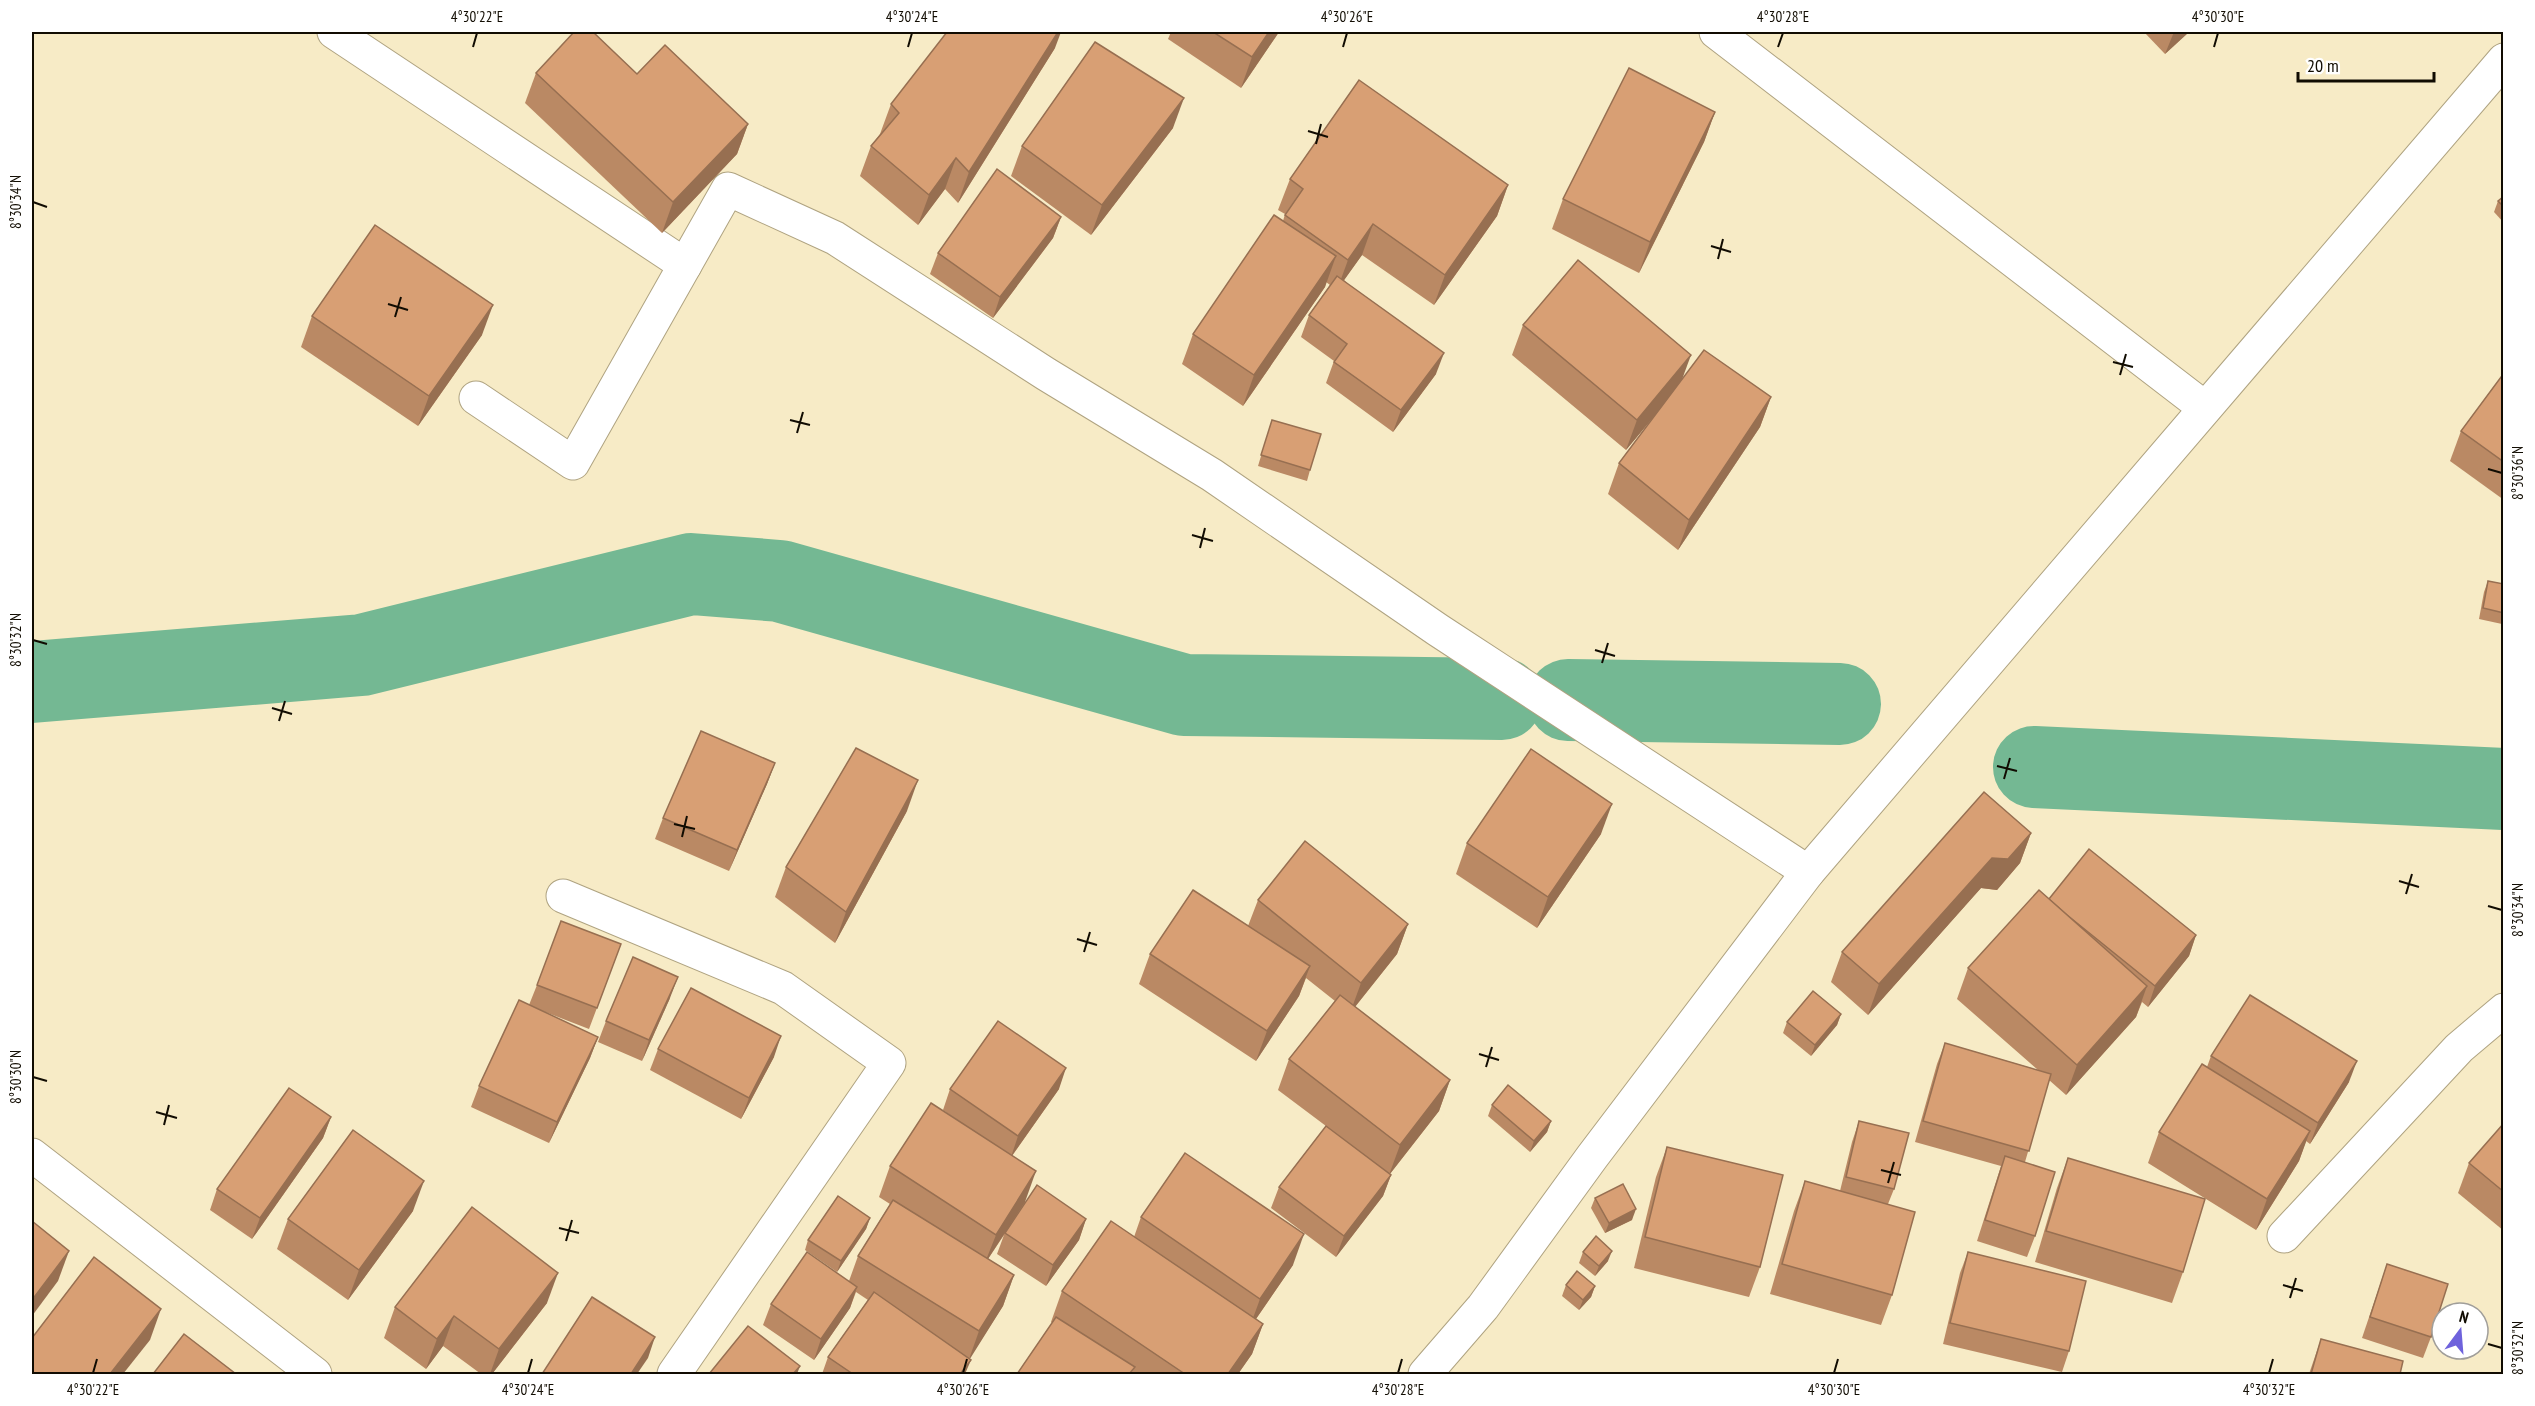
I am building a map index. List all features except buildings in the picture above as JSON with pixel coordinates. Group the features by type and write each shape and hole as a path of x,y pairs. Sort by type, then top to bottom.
{"street":[{"path":"334,32 685,265"},
{"path":"1716,32 2205,408"},
{"path":"1425,1374 1483,1307 1592,1157 1808,872 2504,60"},
{"path":"476,398 573,463 728,189 835,238 1047,374 1212,475 1438,630 1808,872"},
{"path":"563,896 783,988 889,1063 674,1374"},
{"path":"2284,1236 2459,1048 2504,1010"},
{"path":"32,1155 315,1374"}],"waterway":[{"path":"32,682 362,655 691,574 780,581 1184,695 1502,699"},
{"path":"1568,700 1840,704"},
{"path":"2034,767 2504,789"}]}
